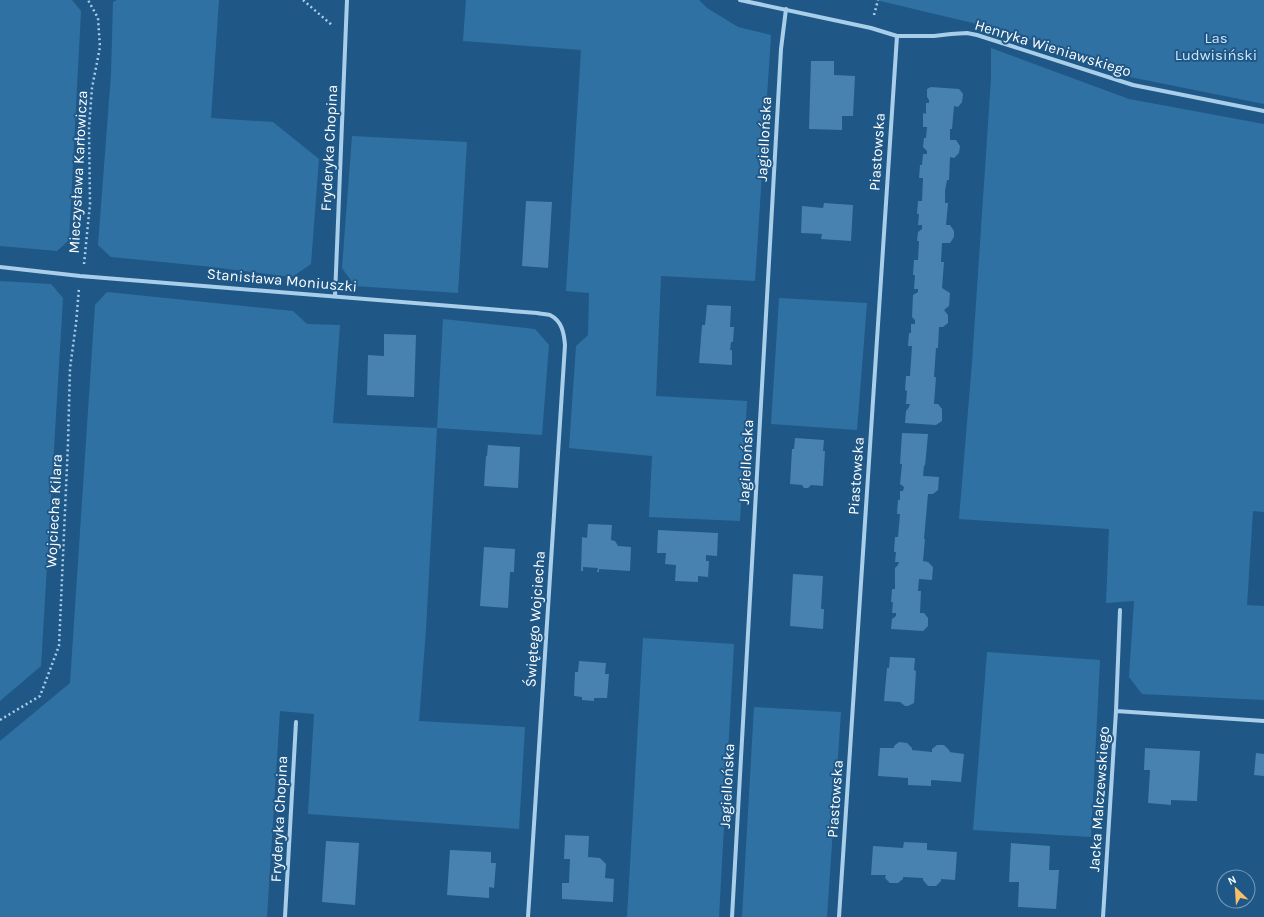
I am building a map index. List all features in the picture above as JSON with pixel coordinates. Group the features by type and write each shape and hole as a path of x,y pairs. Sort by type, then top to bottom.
{"street":[{"name":"Fryderyka Chopina","path":"335,296 347,0"},
{"name":"Henryka Wieniawskiego","path":"740,0 871,28 897,36 934,36 966,33 976,35 1133,85 1264,111"},
{"name":"Jagiellońska","path":"732,917 781,49 786,10"},
{"name":"Piastowska","path":"839,917 897,36"},
{"name":"Stanisława Moniuszki","path":"0,267 80,276 537,313 550,316 560,324"},
{"name":"Świętego Wojciecha","path":"528,917 565,345 564,333 560,324"},
{"path":"1116,711 1120,610"},
{"name":"Jacka Malczewskiego","path":"1103,917 1116,711 1264,721"},
{"name":"Fryderyka Chopina","path":"285,917 296,722"}],"path":[{"name":"Mieczysława Karłowicza","path":"80,276 85,259 90,204 89,128 92,88 100,47 98,18 88,0"},
{"path":"303,0 346,38"},
{"name":"Wojciecha Kilara","path":"0,720 40,696 60,646 70,368 76,324 80,276"}],"green space":[{"path":"0,0 72,0 81,11 69,240 57,251 0,246"},
{"path":"117,0 219,0 211,118 273,122 319,159 311,264 292,277 111,257 98,245 111,74 113,2"},
{"path":"466,0 699,0 707,8 738,27 771,35 755,281 661,276 656,396 747,401 740,521 649,517 652,456 569,448 576,346 588,335 589,293 566,291 581,50 463,41"},
{"name":"Las Ludwisiński","path":"876,0 1264,0 1264,104 1130,77 1038,42 994,28"},
{"path":"991,48 1129,99 1264,124 1264,512 1253,511 1247,605 1264,606 1264,700 1142,694 1129,677 1134,601 1106,603 1109,529 959,519 972,363 991,79"},
{"path":"352,136 467,142 458,293 355,286 342,268"},
{"path":"0,281 51,284 63,298 41,666 0,701"},
{"path":"107,292 293,311 307,324 340,325 333,423 437,428 426,629 419,721 525,727 519,829 308,814 314,714 280,711 267,917 0,917 0,741 70,683 95,305"},
{"path":"779,298 867,303 857,430 771,424"},
{"path":"443,319 535,329 549,345 542,435 437,428"},
{"path":"643,638 734,644 719,917 627,917"},
{"path":"987,652 1100,660 1091,837 973,830"},
{"path":"754,707 841,712 827,917 742,917"}],"building":[{"path":"811,61 834,61 834,75 855,76 853,116 842,116 842,130 809,129"},
{"path":"931,87 959,89 963,94 962,102 958,107 954,106 952,129 950,129 950,140 956,140 960,146 959,153 954,158 950,157 949,180 947,180 945,191 945,203 948,203 946,225 950,225 954,231 954,237 950,243 942,243 941,262 944,262 942,288 950,293 949,306 944,310 948,315 948,323 943,327 939,327 938,348 936,348 934,404 938,404 942,409 942,421 936,425 905,423 906,411 910,404 906,404 907,391 905,390 906,376 910,376 912,346 908,346 909,333 911,333 911,324 915,324 915,320 912,317 913,295 918,292 918,289 914,289 914,260 918,260 918,232 922,229 922,225 918,225 919,214 917,214 918,201 922,201 923,178 919,178 920,165 922,165 923,154 927,154 927,151 923,147 927,127 923,127 923,113 926,114 926,103 929,103 927,89"},
{"path":"526,201 552,202 548,268 522,266"},
{"path":"824,203 853,205 851,241 821,239 822,234 801,233 802,206 823,208"},
{"path":"707,305 731,306 730,327 734,327 733,342 731,342 730,350 732,350 732,365 699,363 702,325 705,325"},
{"path":"384,334 416,335 414,397 367,395 368,355 384,356"},
{"path":"902,433 928,434 923,476 939,477 938,490 933,494 928,494 924,539 923,561 928,562 933,567 932,580 919,579 918,591 921,591 920,613 924,613 928,618 928,626 923,631 891,629 892,619 896,616 896,613 892,613 892,589 895,589 895,568 899,562 895,562 896,552 894,552 895,537 898,537 900,514 897,514 898,500 900,500 900,491 903,491 904,487 900,484 902,464 900,464"},
{"path":"795,438 824,440 823,451 825,451 823,486 811,485 808,488 804,488 802,485 790,484 792,449 794,449"},
{"path":"488,445 520,447 518,488 484,486"},
{"path":"588,524 612,525 611,540 615,541 618,546 631,547 630,571 599,569 599,572 597,572 598,568 583,567 583,571 581,571 582,537 587,538"},
{"path":"658,530 718,533 717,556 706,555 706,561 709,561 708,577 698,576 698,582 675,581 676,565 665,564 666,553 657,553"},
{"path":"484,547 515,549 514,572 510,572 508,608 480,606"},
{"path":"793,574 823,576 821,609 824,609 823,629 790,626"},
{"path":"890,657 915,658 914,670 916,671 914,703 908,706 905,706 900,702 884,701 887,668 889,668"},
{"path":"579,661 606,663 605,674 609,674 607,698 594,698 594,701 582,700 582,697 574,696 575,672 578,672"},
{"path":"899,742 907,743 912,750 932,752 932,749 937,745 944,745 950,751 949,752 964,754 961,782 931,780 931,786 908,785 908,778 878,776 880,748 894,748 894,746"},
{"path":"1145,748 1200,751 1197,801 1171,800 1171,805 1148,803 1150,770 1144,770"},
{"path":"1256,753 1264,754 1264,776 1254,775"},
{"path":"565,835 589,836 588,857 600,858 606,864 605,878 614,879 613,902 562,899 562,883 569,883 570,859 564,859"},
{"path":"326,841 359,843 355,905 322,902"},
{"path":"904,842 927,843 927,850 957,852 955,880 941,879 936,886 928,886 923,878 903,877 903,879 898,883 890,883 885,878 886,875 871,875 873,846 903,848"},
{"path":"1011,843 1050,846 1049,870 1059,870 1056,909 1018,907 1019,882 1009,882"},
{"path":"450,850 491,852 491,863 496,863 494,888 489,887 489,898 447,895"}]}
